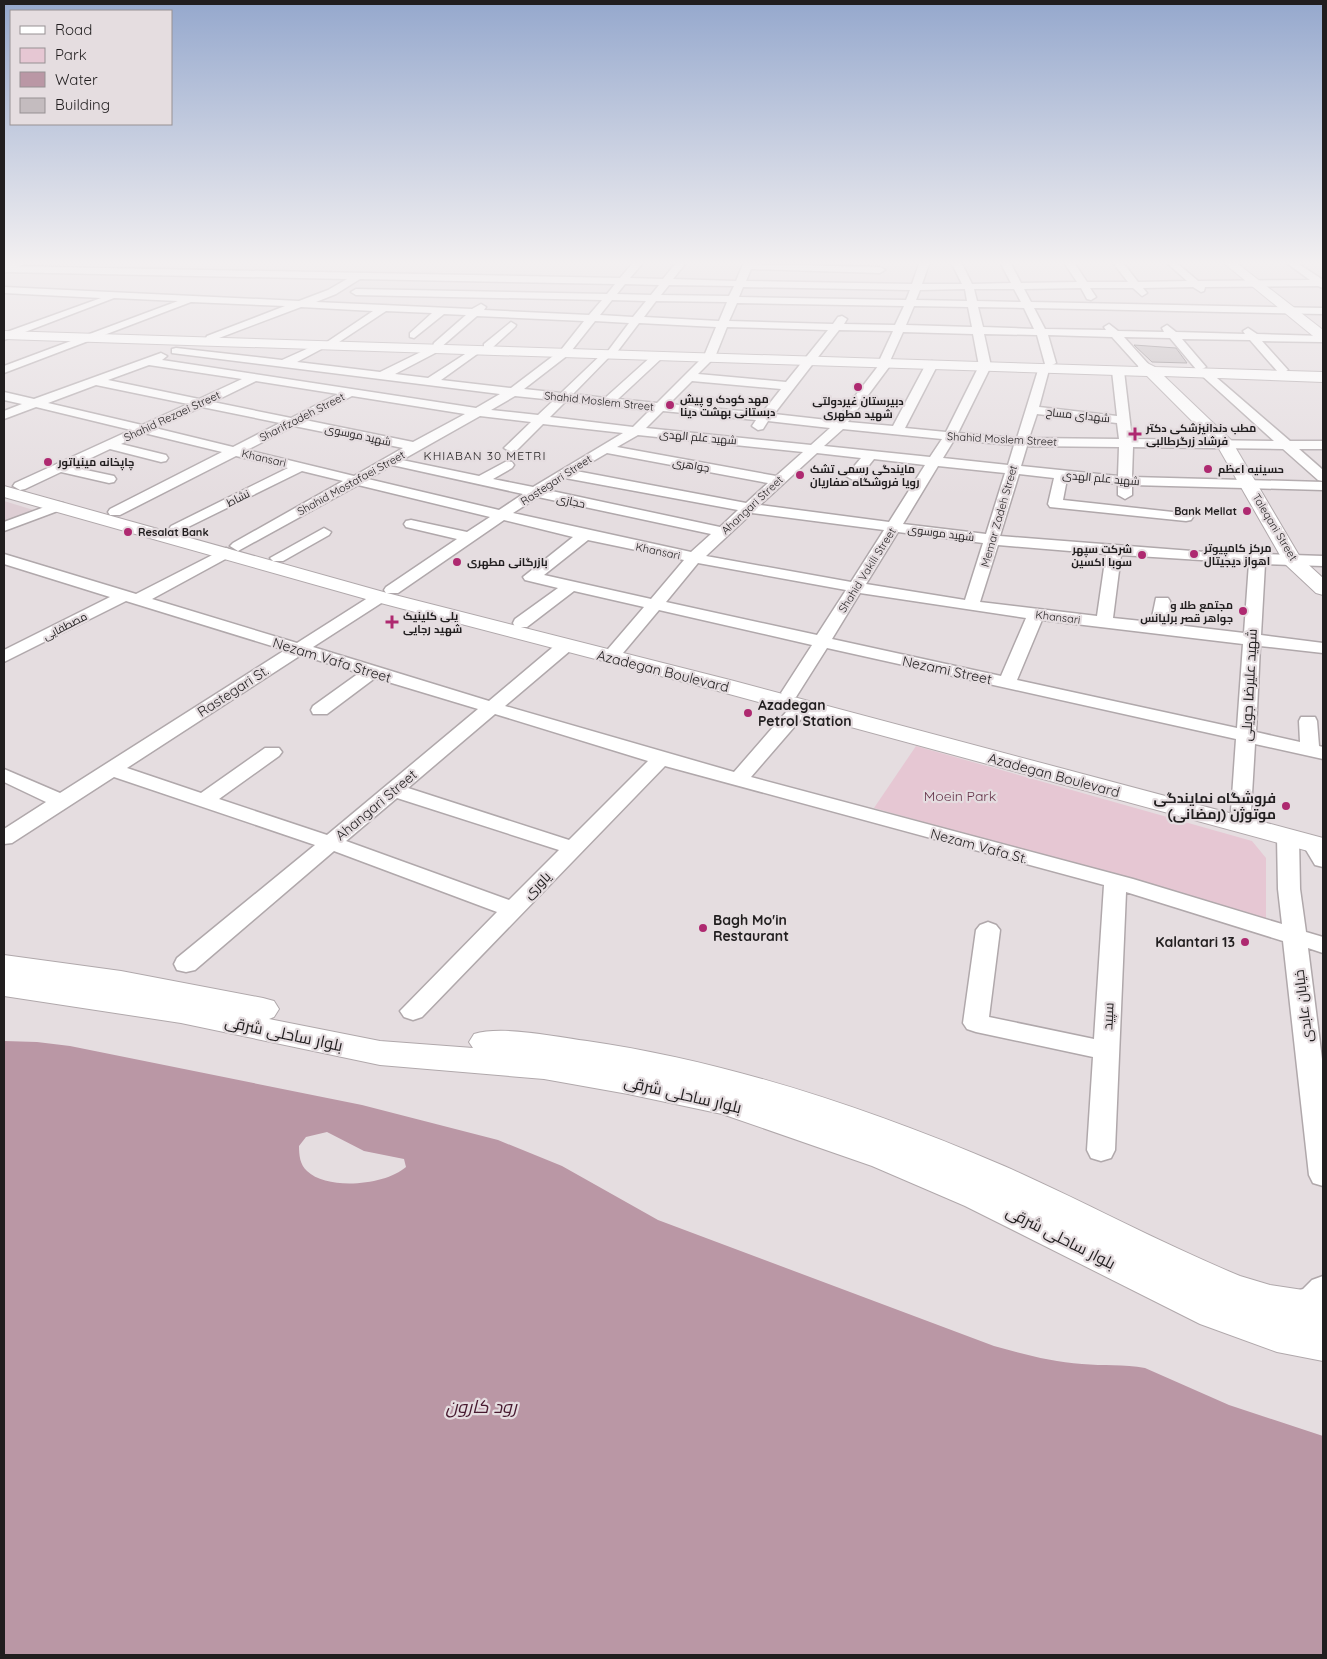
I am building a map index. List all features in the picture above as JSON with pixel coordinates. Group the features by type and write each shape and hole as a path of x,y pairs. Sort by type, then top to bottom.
{"main road":[{"path":"264,341 886,361 932,355 985,364 1323,377"},
{"path":"611,352 658,356 709,355"},
{"path":"1047,365 1118,371 1147,369"},
{"name":"Taleqani Street","path":"1147,369 1225,444 1251,486 1292,560 1323,589"},
{"path":"1203,371 1323,371"},
{"name":"Azadegan Boulevard","path":"9,486 115,512 232,550 565,646 796,700 1241,811 1321,846"},
{"name":"Azadegan Boulevard","path":"9,486 58,506 191,536"},
{"name":"Azadegan Boulevard","path":"232,550 278,558 386,593 520,623 618,648 796,700 1321,846"},
{"name":"بلوار ساحلی شرقی","path":"4,965 196,995 390,1037 407,1035 550,1048 636,1062 725,1082 799,1104 897,1138 990,1176 1182,1268 1254,1298 1308,1309"},
{"name":"بلوار ساحلی شرقی","path":"4,985 181,1012 380,1053 407,1035"},
{"name":"بلوار ساحلی شرقی","path":"407,1035 490,1061 628,1081 725,1102 786,1121 885,1156 978,1195 1214,1312 1277,1334 1323,1343"}],"street":[{"path":"4,370 80,341"},
{"path":"4,414 202,341"},
{"name":"Sharifzadeh Street","path":"115,512 382,376 437,347 443,341"},
{"path":"430,382 490,341"},
{"name":"Shahid Mostafaei Street","path":"133,597 232,550 513,392 565,351 573,341"},
{"path":"511,448 611,352 620,341"},
{"name":"Rastegari Street","path":"386,593 563,473 636,431 709,355 715,341"},
{"path":"745,442 824,341"},
{"name":"Ahangari Street","path":"618,648 694,558 839,426 886,361 894,341"},
{"path":"896,432 932,355 932,341"},
{"path":"980,341 985,364"},
{"path":"1043,341 1047,365"},
{"path":"1121,341 1147,369"},
{"path":"1178,341 1203,371 1323,477"},
{"path":"1257,341 1282,370"},
{"name":"Shahid Rezaei Street","path":"9,486 59,468 328,343"},
{"name":"Shahid Moslem Street","path":"176,351 563,398 896,432 1021,442 1323,445"},
{"path":"607,402 658,356"},
{"name":"شهید علم الهدی","path":"148,361 478,412 934,463 1126,481 1251,486 1323,486"},
{"name":"Shahid Vakili Street","path":"738,781 796,700 821,642 950,436 985,364"},
{"name":"Memar Zadeh Street","path":"971,606 993,540 1012,470 1047,365"},
{"path":"1118,371 1126,443 1126,481 1123,512"},
{"path":"689,377 789,386"},
{"name":"شهید موسوی","path":"95,381 416,447"},
{"name":"Khansari","path":"4,396 585,535 694,558 855,588 971,606 1323,648"},
{"name":"شهدای مساح","path":"1032,410 1123,420"},
{"path":"108,445 161,458"},
{"name":"جواهری","path":"604,450 778,481"},
{"path":"853,476 870,455"},
{"name":"حجازی","path":"390,461 723,532"},
{"path":"480,481 507,465"},
{"name":"نشاط","path":"191,536 300,467"},
{"path":"59,468 109,479"},
{"name":"شهید موسوی","path":"563,473 748,508 993,540 1114,550 1323,561"},
{"path":"1061,475 1055,504 1186,518"},
{"path":"4,527 58,506"},
{"path":"411,524 469,538"},
{"path":"278,558 324,532"},
{"name":"Nezami Street","path":"585,535 531,577 1316,752"},
{"path":"1104,623 1114,550"},
{"name":"Nezam Vafa Street","path":"4,558 298,650 662,759"},
{"name":"شهید علیرضا جویلی","path":"1241,811 1257,559"},
{"path":"520,623 571,586"},
{"name":"Rastegari St.","path":"111,769 386,593"},
{"name":"مصطفایی","path":"4,656 133,597"},
{"path":"1158,629 1162,601"},
{"path":"1007,683 1036,614"},
{"name":"Ahangari Street","path":"186,964 565,646"},
{"path":"320,710 371,672"},
{"path":"1308,721 1316,752"},
{"path":"204,800 272,752"},
{"name":"Nezam Vafa St.","path":"662,759 1204,907 1323,945"},
{"name":"یاوری","path":"407,1035 512,909 662,759"},
{"path":"4,838 111,769 331,843 512,909"},
{"path":"4,775 61,801"},
{"path":"393,790 574,848"},
{"name":"خیابان عابدی","path":"1288,838 1289,889 1317,1074 1323,1175"},
{"name":"سپید","path":"1101,1150 1115,883"},
{"path":"988,930 976,1023 1106,1050"},
{"path":"1308,1309 1323,1289"}],"shaded area":[{"path":"4,501 40,512 4,525"}],"green space":[{"name":"Moein Park","path":"916,746 1252,841 1266,858 1266,919 874,808"}],"water":[{"name":"رود کارون","path":"4,1041 70,1046 362,1105 498,1140 562,1166 658,1220 994,1346 1060,1361 1090,1365 1145,1368 1229,1405 1323,1436 1323,1655 4,1655","holes":["327,1132 364,1151 404,1159 406,1167 385,1178 371,1181 357,1183 329,1181 316,1177 305,1169 300,1160 299,1146 306,1137"]}],"building":[{"path":"1134,345 1176,348 1187,363 1152,362"}],"place":[{"name":"دبیرستان غیردولتی شهید مطهری","path":"858,387"},
{"name":"مهد کودک و پیش دبستانی بهشت دینا","path":"670,405"},
{"name":"مطب دندانپزشکی دکتر فرشاد زرگرطالبی","path":"1135,434"},
{"name":"چاپخانه مینیاتور","path":"48,462"},
{"name":"حسینیه اعظم","path":"1208,469"},
{"name":"مایندگی رسمی تشک رویا فروشگاه صفاریان","path":"800,475"},
{"name":"Bank Mellat","path":"1247,511"},
{"name":"Resalat Bank","path":"128,532"},
{"name":"مرکز کامپیوتر اهواز دیجیتال","path":"1194,554"},
{"name":"شرکت سپهر سوبا اکسین","path":"1142,555"},
{"name":"بازرگانی مطهری","path":"457,562"},
{"name":"مجتمع طلا و جواهر قصر برليانس","path":"1243,611"},
{"name":"پلی کلینیک شهید رجایی","path":"392,622"},
{"name":"Azadegan Petrol Station","path":"748,713"},
{"name":"فروشگاه نمایندگی موتوژن (رمضانی)","path":"1286,806"},
{"name":"Bagh Mo'in Restaurant","path":"703,928"},
{"name":"Kalantari 13","path":"1245,942"}],"district":[{"name":"KHIABAN 30 METRI","path":"485,456"}]}
